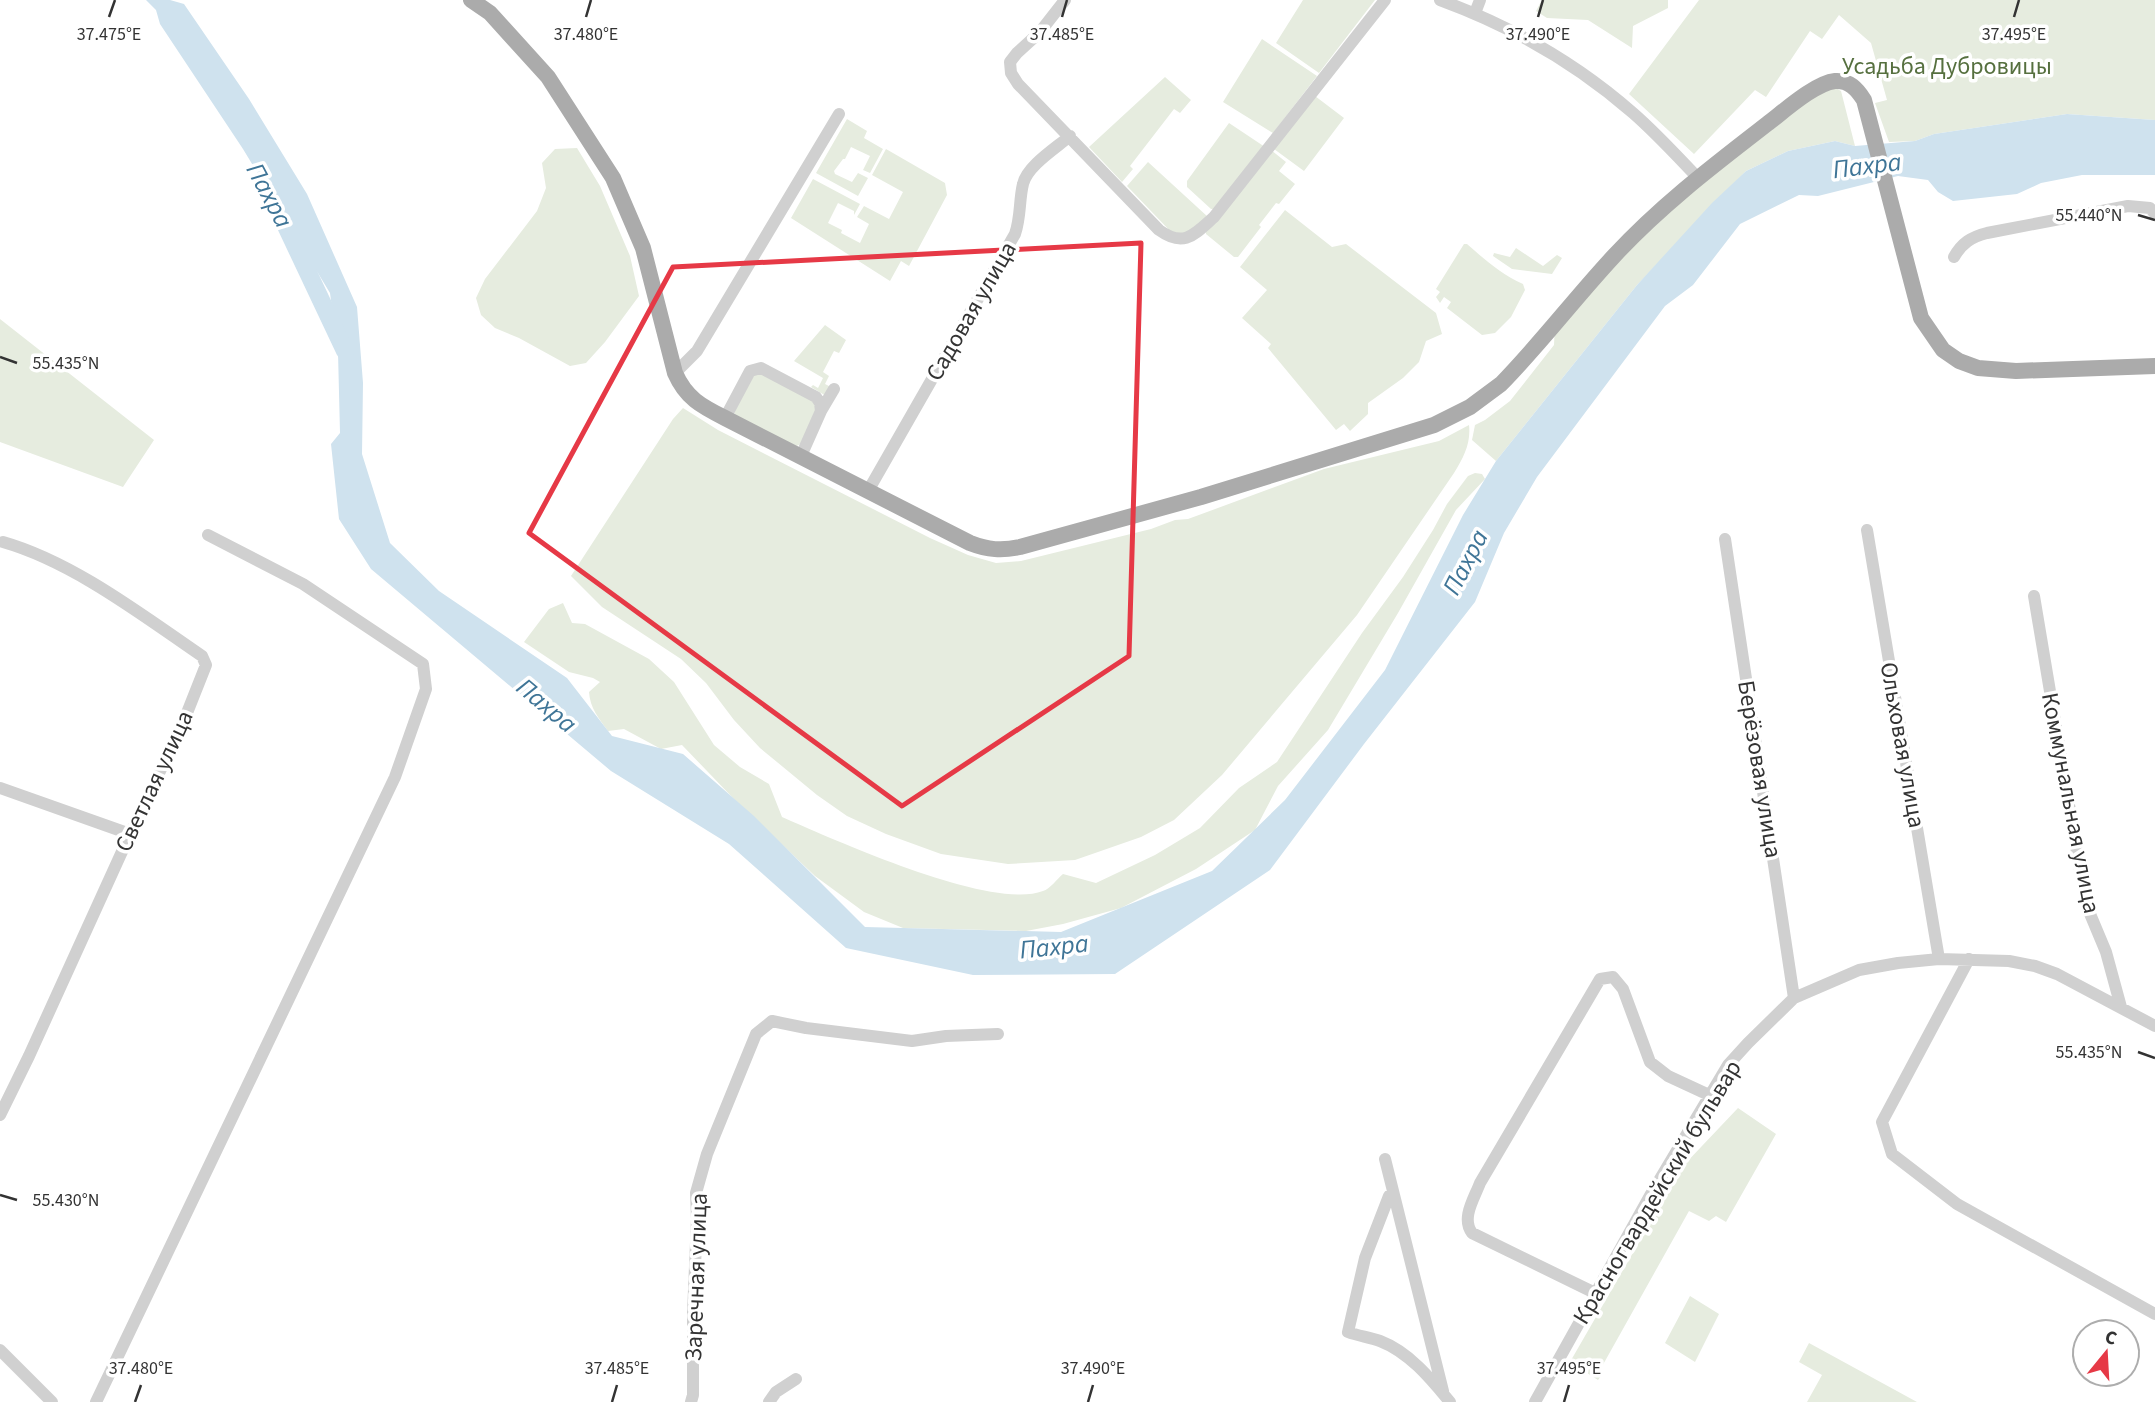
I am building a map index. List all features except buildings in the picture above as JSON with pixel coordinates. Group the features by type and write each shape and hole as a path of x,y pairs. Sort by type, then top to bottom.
{"main road":[{"path":"471,0 490,13 548,77 613,178 643,248 675,373 682,388 698,404 970,543 990,550 1003,551 1020,547 1201,497 1434,425 1470,407 1501,384 1616,254 1698,178 1776,117 1827,83 1836,81 1848,83 1857,89 1865,105 1921,318 1942,350 1959,361 1978,368 2016,371 2155,366"}],"street":[{"path":"1065,0 1040,32 1010,62 1011,74 1159,230 1180,240 1188,238 1214,218 1385,0"},
{"path":"1440,0 1475,13 1534,42 1590,79 1634,114 1698,178"},
{"path":"1475,13 1480,0"},
{"path":"675,373 697,351 839,114"},
{"name":"Садовая улица","path":"868,491 1015,234 1020,218 1025,176 1070,136"},
{"path":"1954,257 1970,239 1987,233 2128,206 2150,208 2155,214"},
{"path":"725,418 750,371 761,368 816,397 821,411"},
{"path":"801,456 834,389"},
{"name":"Ольховая улица","path":"1867,530 1939,959"},
{"path":"96,1402 395,777 426,690 423,664 303,584 208,535"},
{"name":"Берёзовая улица","path":"1725,539 1794,998"},
{"name":"Светлая улица","path":"0,1115 183,723 206,665 202,656 111,594 30,550 3,542"},
{"name":"Коммунальная улица","path":"2034,596 2084,894 2110,963 2121,1007"},
{"path":"0,788 130,834"},
{"name":"Красногвардейский бульвар","path":"1539,1400 1595,1293 1728,1065 1794,998 1859,970 1898,963 1939,959 2009,961 2057,974 2155,1026"},
{"path":"1969,959 1882,1122 1892,1154 1957,1203 2155,1314"},
{"path":"1595,1293 1472,1234 1467,1220 1480,1183 1600,979 1613,977 1623,989 1650,1062 1668,1076 1709,1095"},
{"name":"Заречная улица","path":"691,1402 696,1193 707,1154 756,1034 772,1021 806,1028 912,1041 946,1036 998,1034"},
{"path":"1385,1159 1447,1398"},
{"path":"1394,1195 1389,1196 1365,1258 1348,1332 1380,1341 1399,1350 1418,1366 1447,1398"},
{"path":"0,1350 52,1402"},
{"path":"769,1402 776,1392 796,1379"}],"highlighted area":[{"path":"1141,243 1129,656 902,806 529,533 673,267"}],"green space":[{"path":"1303,0 1375,0 1319,73 1276,43"},
{"path":"1542,0 1668,0 1668,8 1633,26 1632,48 1588,20 1547,18 1536,11"},
{"name":"Усадьба Дубровицы","path":"1699,0 2155,0 2155,120 2067,114 1934,134 1915,141 1889,142 1875,103 1887,100 1871,43 1839,15 1822,39 1810,31 1766,97 1755,90 1694,154 1629,94"},
{"path":"1262,39 1317,76 1273,133 1223,102"},
{"path":"1165,77 1191,100 1180,113 1174,109 1130,166 1133,169 1122,182 1089,147"},
{"path":"1827,83 1841,91 1855,146 1835,141 1788,151 1746,171 1637,285 1496,461 1472,440 1475,425 1510,401 1554,345 1555,323 1616,254"},
{"path":"1315,96 1344,118 1304,171 1274,149"},
{"path":"847,119 867,131 864,138 883,149 870,173 863,170 870,156 851,147 834,171 852,182 858,173 868,178 858,196 816,173"},
{"path":"1229,123 1265,147 1217,209 1211,209 1187,187 1187,181"},
{"path":"577,148 600,186 630,256 639,296 586,363 570,366 495,328 481,315 476,298 485,279 537,211 546,188 542,163 555,149"},
{"path":"886,149 945,183 947,195 909,266 901,261 890,281 791,218 813,179 860,204 854,215 854,211 838,203 828,223 860,243 869,224 857,217 864,206 889,219 903,192 872,175"},
{"path":"1271,150 1286,162 1279,171 1295,184 1279,204 1276,203 1238,257 1234,257 1206,234 1206,230"},
{"path":"1148,162 1208,217 1186,234 1173,234 1127,186"},
{"path":"1285,210 1332,247 1346,244 1436,313 1442,334 1426,341 1419,362 1403,378 1368,403 1368,414 1350,431 1344,424 1336,430 1268,348 1271,344 1242,318 1267,290 1240,267"},
{"path":"1464,244 1500,271 1523,284 1525,290 1511,317 1495,333 1482,335 1447,308 1451,302 1444,297 1440,303 1436,297 1440,292 1436,289"},
{"path":"1516,248 1543,266 1557,255 1562,258 1552,274 1512,269 1493,256 1494,253 1510,257"},
{"path":"0,319 154,440 123,487 0,442"},
{"path":"825,325 846,340 839,353 834,351 823,372 829,376 825,384 831,387 826,396 811,387 813,385 818,388 823,378 794,361"},
{"path":"755,369 820,403 802,443 797,446 738,419 734,413"},
{"path":"683,408 718,430 930,538 968,555 996,563 1021,561 1151,529 1175,520 1188,519 1324,469 1439,441 1469,425 1469,438 1454,473 1357,615 1222,775 1174,820 1141,837 1075,860 1008,864 941,854 847,816 760,748 734,720 706,683 681,659 602,607 571,576 673,419"},
{"path":"1482,474 1485,479 1456,510 1328,730 1278,786 1255,830 1196,869 1121,908 1026,931 903,928 864,912 815,876 682,745 661,749 624,729 608,731 591,703 589,692 600,682 569,672 524,642 549,609 563,603 572,623 585,624 649,659 674,682 714,745 740,767 769,784 782,817 838,841 913,870 988,891 1019,895 1043,891 1063,874 1096,883 1155,855 1200,828 1239,788 1277,762 1362,633 1403,577 1447,504 1468,476"},
{"path":"1738,1108 1776,1134 1726,1222 1716,1216 1709,1221 1689,1211 1600,1370 1601,1376 1598,1380 1570,1362 1683,1166"},
{"path":"1690,1296 1719,1314 1695,1362 1665,1343"},
{"path":"1809,1343 1917,1402 1807,1402 1822,1375 1799,1362"}],"water":[{"path":"146,0 170,0 184,4 249,99 307,194 357,307 363,383 362,454 390,543 439,591 567,678 612,736 683,754 754,816 865,927 1061,932 1212,871 1285,800 1385,670 1463,515 1496,461 1637,285 1712,203 1746,171 1788,151 1835,141 1855,146 1915,141 1934,134 2067,114 2155,120 2155,175 2082,175 2041,183 2017,194 1953,201 1938,192 1928,180 1898,176 1818,196 1799,195 1740,224 1693,285 1665,306 1537,477 1504,533 1475,602 1270,870 1115,974 973,975 846,948 729,844 611,771 371,569 339,519 331,444 340,433 338,352 330,293 243,149 160,24 156,10"}],"waterway":[{"name":"Пахра","path":"269,190 345,351"}]}
